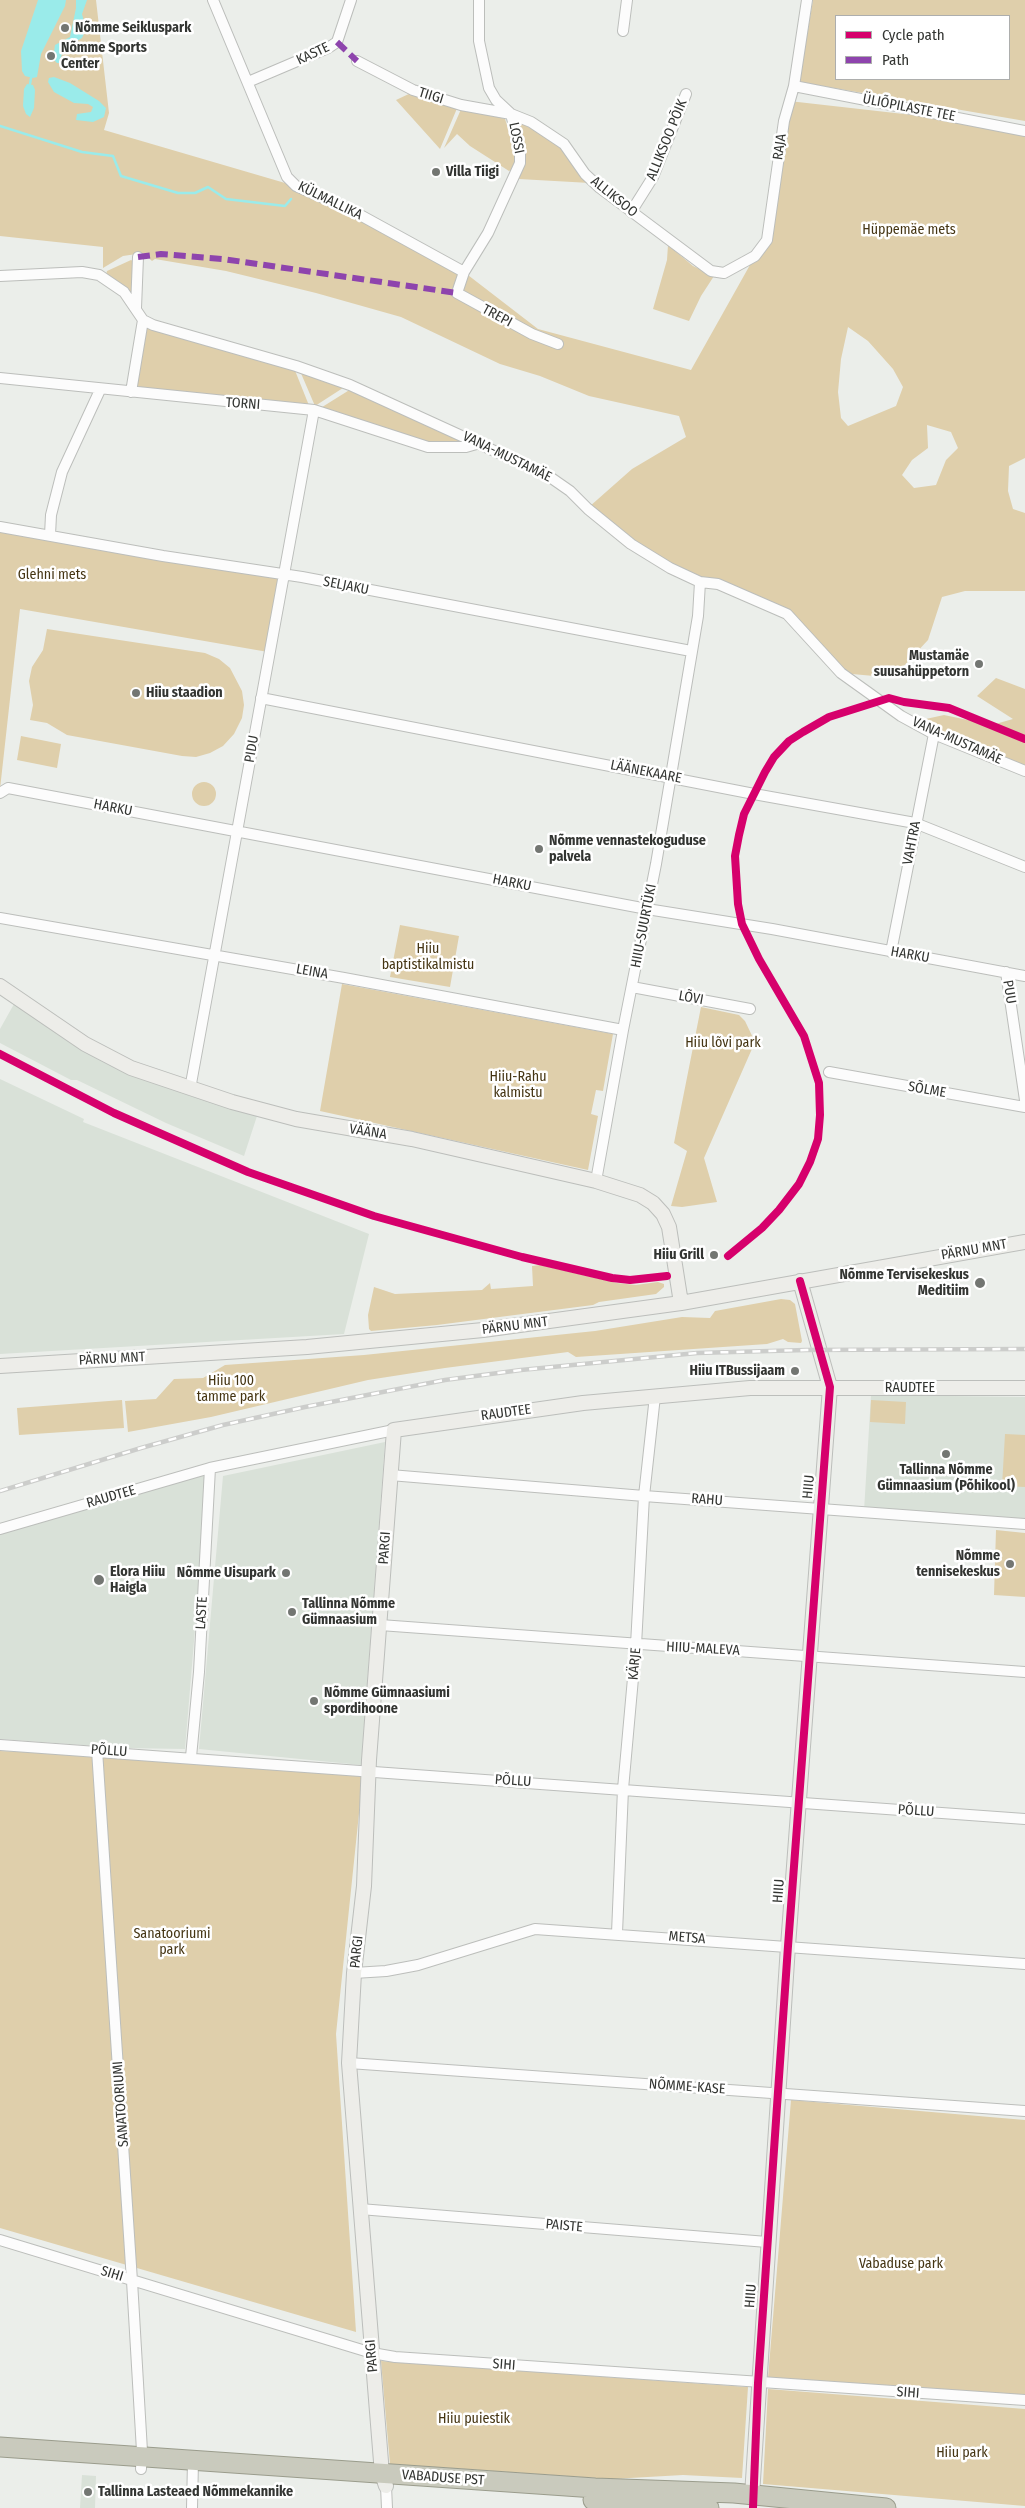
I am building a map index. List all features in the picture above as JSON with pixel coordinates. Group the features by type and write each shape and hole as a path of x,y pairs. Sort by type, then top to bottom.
{"highway":[{"name":"VABADUSE PST","path":"0,2447 141,2464"},
{"name":"VABADUSE PST","path":"0,2459 141,2464 384,2480 709,2508"},
{"name":"VABADUSE PST","path":"384,2480 595,2488 752,2501 886,2508"}],"street":[{"name":"KÜLMALLIKA","path":"213,0 287,176 296,186 351,210 464,272"},
{"name":"KASTE","path":"248,82 338,42 351,0"},
{"name":"LOSSI","path":"464,272 488,233 520,163 520,150 511,114 496,100 489,88 479,41 479,0"},
{"path":"623,31 627,0"},
{"name":"RAJA","path":"724,273 755,256 767,240 784,120 794,86 807,0"},
{"name":"TIIGI","path":"357,61 413,90 461,105 511,114"},
{"name":"ÜLIÕPILASTE TEE","path":"794,86 1025,131"},
{"name":"ALLIKSOO PÕIK","path":"632,212 653,177 686,94"},
{"name":"ALLIKSOO","path":"511,114 538,126 564,144 585,174 600,188 711,271 724,273"},
{"path":"136,308 138,257"},
{"path":"0,276 82,272 99,275 124,292 143,320 131,392"},
{"name":"TREPI","path":"464,272 457,293 532,334 558,344"},
{"name":"VANA-MUSTAMÄE","path":"143,320 350,385 553,478 631,544 670,568 700,582 718,584 787,614 841,673 901,716 934,734 1025,771"},
{"name":"TORNI","path":"0,378 100,390 314,410 428,447 466,447 480,443"},
{"path":"50,535 51,515 62,472 100,390"},
{"name":"PIDU","path":"190,1089 314,410"},
{"name":"SELJAKU","path":"0,528 284,576 302,577 691,651"},
{"name":"HIIU-SUURTÜKI","path":"596,1181 647,908 698,616 700,582"},
{"name":"LÄÄNEKAARE","path":"261,698 915,823 1025,867"},
{"name":"VAHTRA","path":"891,952 934,734"},
{"name":"HARKU","path":"0,793 8,788 647,908 1025,976"},
{"name":"LEINA","path":"0,918 623,1030"},
{"name":"PUU","path":"1006,972 1025,1100"},
{"name":"VÄÄNA","path":"0,986 85,1044 131,1068 190,1089 296,1119 412,1139 596,1181 640,1195 653,1203 663,1214 668,1227 676,1264 682,1303"},
{"name":"LÕVI","path":"632,987 750,1009"},
{"name":"SÕLME","path":"830,1072 1025,1107"},
{"name":"PÄRNU MNT","path":"0,1366 395,1340 551,1322 682,1303 1025,1242"},
{"name":"HIIU","path":"752,2501 767,2242 830,1387 800,1281"},
{"path":"754,1289 772,1293 793,1294 807,1305"},
{"name":"RAUDTEE","path":"0,1529 210,1468 394,1430 515,1411 750,1388 1025,1388"},
{"name":"KÄRJE","path":"617,1933 623,1789 636,1645 644,1496 655,1396"},
{"name":"PARGI","path":"387,2508 372,2353 349,2063 354,1973 364,1886 369,1770 394,1430"},
{"name":"LASTE","path":"191,1757 199,1672 210,1468"},
{"name":"RAHU","path":"390,1475 1025,1524"},
{"name":"HIIU-MALEVA","path":"380,1625 1025,1672"},
{"name":"PÕLLU","path":"0,1745 97,1750 1025,1819"},
{"name":"SANATOORIUMI","path":"97,1750 132,2281 141,2464"},
{"name":"METSA","path":"354,1973 418,1966 535,1929 617,1933 1025,1964"},
{"name":"NÕMME-KASE","path":"349,2063 1025,2111"},
{"name":"PAISTE","path":"360,2209 767,2242"},
{"name":"SIHI","path":"0,2240 372,2353 395,2357 1025,2400"},
{"path":"192,2508 193,2467"}],"shaded area":[{"path":"14,1004 79,1049 128,1074 257,1116 244,1156 166,1123 77,1080 71,1080 0,1043 0,1029"},
{"path":"0,1079 84,1119 83,1122 369,1234 344,1334 0,1354"},
{"name":"Tallinna Nõmme Gümnaasium (Põhikool)","path":"871,1395 1025,1397 1025,1524 864,1511"},
{"name":"Tallinna Nõmme Gümnaasium","path":"385,1442 361,1765 199,1749 223,1476"},
{"name":"Elora Hiiu Haigla","path":"200,1474 206,1478 207,1485 185,1749 124,1748 0,1739 0,1534"},
{"name":"Tallinna Lasteaed Nõmmekannike","path":"82,2475 96,2476 95,2508 80,2508"}],"green space":[{"name":"Hüppemäe mets","path":"0,0 96,0 109,113 104,130 285,183 351,210 464,272 538,329 691,370 755,256 767,240 789,101 992,124 1025,132 1025,458 1009,466 1008,491 1013,509 1025,513 1025,591 965,591 942,597 928,640 901,669 874,676 841,673 787,614 668,567 589,507 632,469 686,437 679,416 589,396 540,376 500,364 401,317 316,293 226,271 155,259 152,261 143,253 123,256 103,268 103,247 0,236","holes":["848,327 868,341 893,369 903,387 896,406 848,426 841,418 838,392 841,359","927,425 951,432 958,448 946,460 936,485 914,488 902,475 912,460 928,448"]},
{"path":"813,0 1025,0 1025,121 799,82"},
{"path":"413,92 458,106 440,149 396,100"},
{"path":"462,107 505,119 516,153 513,169 509,171 470,146 457,134 444,148"},
{"path":"519,122 561,145 590,183 519,179 521,172"},
{"path":"668,245 693,266 714,276 701,296 689,321 653,309 667,260"},
{"path":"131,260 135,262 134,296 106,275 107,271"},
{"path":"146,327 294,368 310,408 134,390"},
{"path":"300,371 346,386 315,406"},
{"path":"351,389 459,439 461,442 427,443 319,409"},
{"name":"Glehni mets","path":"0,527 284,576 268,652 20,609 0,789"},
{"name":"Hiiu staadion","path":"47,629 205,653 219,659 230,668 242,691 244,705 242,718 234,734 223,746 210,753 196,757 67,735 47,723 30,720 33,705 29,681 32,667 43,650"},
{"path":"996,678 1025,689 1025,771 912,722 944,715 992,725 1013,719 977,696"},
{"path":"21,736 61,744 57,768 17,760"},
{"path":"204,782 213,785 216,794 213,803 204,806 195,803 192,794 195,785"},
{"name":"Hiiu baptistikalmistu","path":"400,925 459,936 450,987 390,977"},
{"name":"Hiiu-Rahu kalmistu","path":"342,984 613,1034 603,1091 596,1090 591,1114 598,1116 588,1170 320,1111"},
{"name":"Hiiu lõvi park","path":"701,1007 739,1015 745,1021 755,1042 704,1158 717,1202 682,1207 671,1206 687,1151 674,1143"},
{"path":"540,1265 617,1283 636,1285 658,1282 664,1284 664,1287 656,1294 599,1302 593,1305 437,1325 371,1331 369,1329 368,1315 374,1287 395,1294 482,1290 490,1283 491,1289 533,1286 532,1266"},
{"name":"Hiiu 100 tamme park","path":"781,1299 790,1300 795,1304 801,1343 788,1342 783,1339 767,1344 576,1357 568,1352 445,1368 368,1380 211,1417 128,1432 125,1401 156,1399 174,1379 203,1378 225,1365 364,1355 595,1331 682,1317 710,1318 715,1311"},
{"path":"122,1400 124,1428 19,1435 17,1408"},
{"path":"871,1400 906,1402 905,1424 870,1422"},
{"path":"1005,1434 1025,1435 1025,1487 1002,1486"},
{"name":"Nõmme tennisekeskus","path":"996,1530 1025,1533 1025,1597 994,1595"},
{"name":"Sanatooriumi park","path":"0,1751 94,1755 363,1775 336,2034 356,2332 0,2228"},
{"name":"Vabaduse park","path":"791,2100 1025,2120 1025,2400 768,2378"},
{"name":"Hiiu puiestik","path":"381,2361 748,2387 742,2478 683,2475 612,2479 390,2464"},
{"name":"Hiiu park","path":"768,2389 1025,2409 1025,2506 763,2484"}],"water":[{"path":"38,0 66,0 65,6 41,54 37,77 33,78 25,76 22,71 21,51"},
{"path":"76,0 87,0 82,14 86,29 82,38 72,44 68,54 62,54 59,63 57,63 53,59 55,45 70,37"},
{"path":"54,77 70,83 99,101 106,108 104,117 93,122 76,120 77,114 91,112 93,107 88,104 74,103 54,92 48,82 49,78"},
{"path":"27,84 33,85 35,90 34,108 30,117 26,114 23,106 24,89"}],"waterway":[{"path":"30,84 31,78"},
{"path":"0,126 82,152 113,156 121,176 178,193 195,193 208,187 226,199 285,206 291,199"}],"railway":[{"path":"0,1491 223,1425 445,1380 521,1370 697,1353 806,1350 1025,1349"}],"marked path":[{"path":"337,42 357,61"},
{"path":"138,257 161,254 223,259 457,293"}],"cycle path":[{"path":"728,1256 762,1228 799,1184 810,1162 818,1139 820,1115 819,1083 804,1036 759,959 742,924 738,904 735,856 739,835 744,814 765,772 774,757 789,741 803,732 829,717 889,698 949,708 1025,739"},
{"path":"0,1054 114,1113 248,1172 374,1216 522,1257 612,1278 630,1280 667,1276"},
{"path":"753,2508 758,2383 788,1946 830,1387 800,1281"}],"place":[{"name":"Nõmme Seikluspark","path":"65,28"},
{"name":"Nõmme Sports Center","path":"51,56"},
{"name":"Villa Tiigi","path":"436,172"},
{"name":"Mustamäe suusahüppetorn","path":"979,664"},
{"name":"Hiiu staadion","path":"136,693"},
{"name":"Nõmme vennastekoguduse palvela","path":"539,849"},
{"name":"Hiiu Grill","path":"714,1255"},
{"name":"Nõmme Tervisekeskus Meditiim","path":"980,1283"},
{"name":"Hiiu ITBussijaam","path":"795,1371"},
{"name":"Tallinna Nõmme Gümnaasium (Põhikool)","path":"946,1454"},
{"name":"Nõmme tennisekeskus","path":"1010,1564"},
{"name":"Nõmme Uisupark","path":"286,1573"},
{"name":"Elora Hiiu Haigla","path":"99,1580"},
{"name":"Tallinna Nõmme Gümnaasium","path":"292,1612"},
{"name":"Nõmme Gümnaasiumi spordihoone","path":"314,1701"},
{"name":"Tallinna Lasteaed Nõmmekannike","path":"88,2492"}]}
